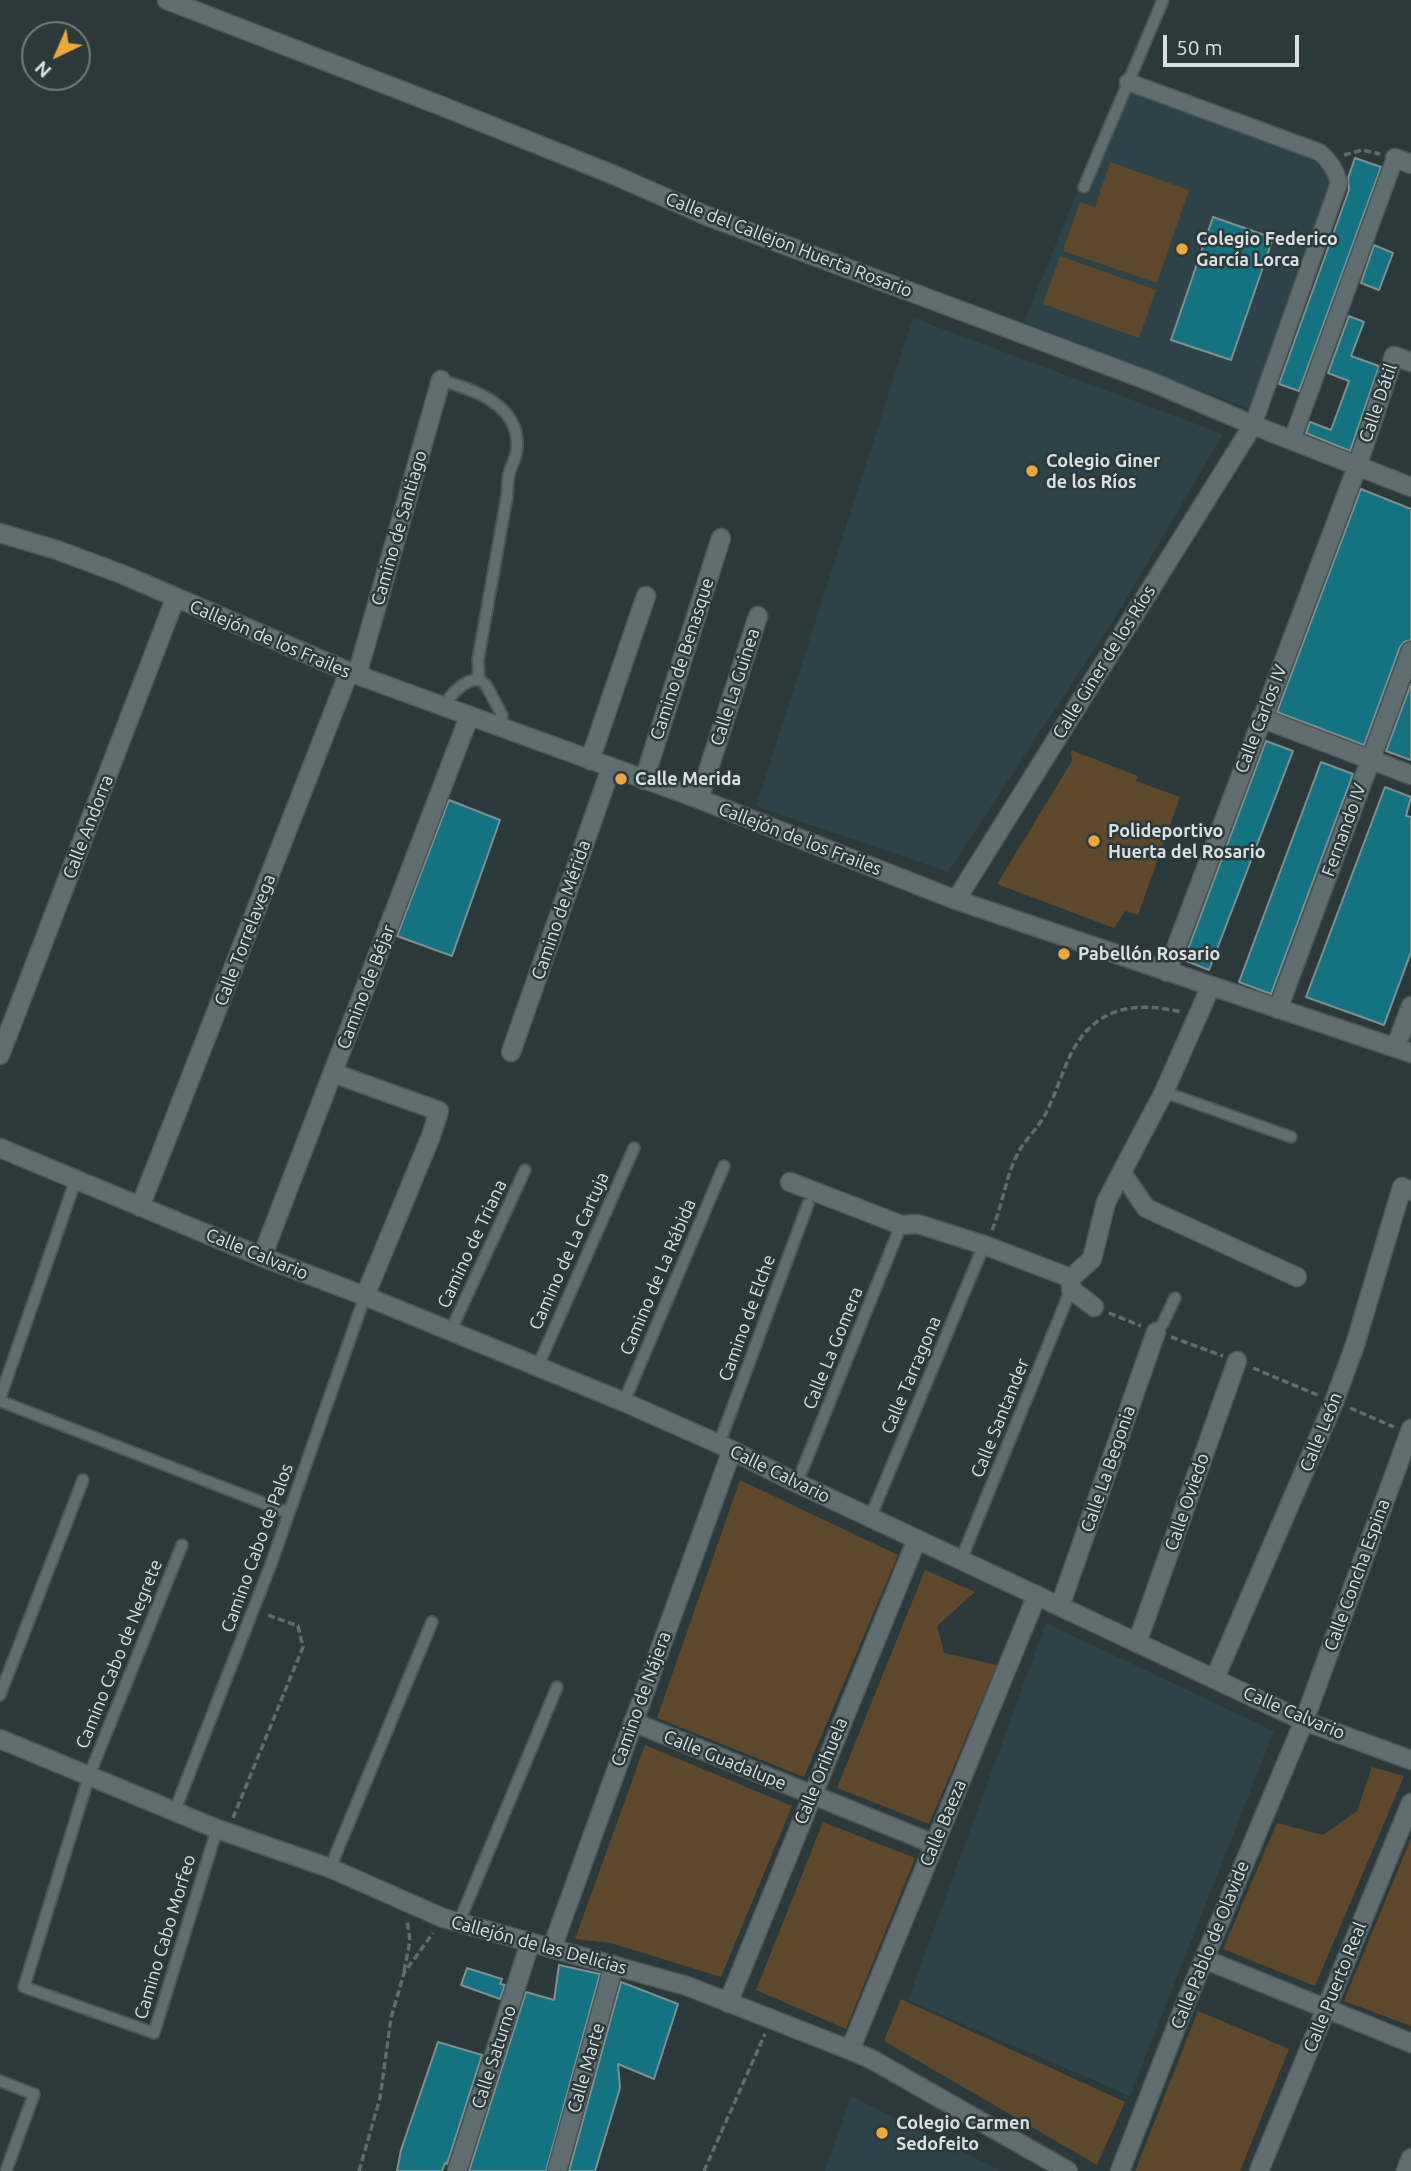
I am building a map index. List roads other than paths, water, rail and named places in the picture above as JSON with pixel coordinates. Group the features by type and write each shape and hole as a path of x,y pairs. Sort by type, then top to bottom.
{"street":[{"name":"Calle del Callejon Huerta Rosario","path":"167,0 564,155 707,216 1152,382 1356,467 1411,487"},
{"path":"1128,82 1319,152 1333,166 1339,183 1253,425"},
{"path":"1292,440 1403,161"},
{"name":"Calle Dátil","path":"1356,467 1394,356 1411,362"},
{"name":"Camino de Santiago","path":"353,674 441,380"},
{"name":"Calle Giner de los Ríos","path":"956,900 1253,425"},
{"name":"Calle Carlos IV","path":"1167,972 1356,467"},
{"name":"Callejón de los Frailes","path":"0,533 57,550 124,575 353,674 699,799 956,900 1404,1049"},
{"name":"Camino de Benasque","path":"644,780 721,538"},
{"path":"590,760 646,596"},
{"name":"Calle Andorra","path":"0,1055 176,599"},
{"name":"Calle La Guinea","path":"699,799 758,616"},
{"name":"Fernando IV","path":"1278,1009 1411,651"},
{"name":"Calle Torrelavega","path":"140,1207 353,674"},
{"name":"Camino de Béjar","path":"262,1257 469,717"},
{"path":"1261,718 1411,775"},
{"name":"Camino de Mérida","path":"511,1052 611,768"},
{"path":"1071,1283 1092,1259 1106,1202 1164,1092 1211,986"},
{"path":"1404,1049 1411,1006"},
{"path":"333,1073 439,1111 365,1296"},
{"name":"Calle Calvario","path":"0,1148 262,1257 624,1402 726,1447 870,1518 1304,1721 1409,1754"},
{"path":"1122,1174 1146,1208 1297,1278"},
{"path":"790,1182 901,1225 918,1224 984,1245 1071,1283 1094,1307"},
{"name":"Calle León","path":"1214,1678 1334,1402 1355,1345 1402,1187 1411,1191"},
{"name":"Calle La Begonia","path":"1059,1606 1156,1332"},
{"name":"Calle Oviedo","path":"1137,1643 1237,1361"},
{"name":"Calle Concha Espina","path":"1304,1721 1411,1429"},
{"name":"Camino de Nájera","path":"552,1948 633,1722 726,1447"},
{"name":"Calle Orihuela","path":"728,2003 916,1539"},
{"name":"Calle Baeza","path":"850,2050 1037,1595"},
{"name":"Calle Pablo de Olavide","path":"1121,2171 1204,1959 1304,1721"},
{"name":"Calle Guadalupe","path":"633,1722 934,1844"},
{"name":"Callejón de las Delicias","path":"0,1739 222,1831 330,1868 451,1920 687,1986 850,2050 871,2059 1068,2171"},
{"name":"Calle Puerto Real","path":"1259,2171 1411,1803"},
{"name":"Calle Saturno","path":"457,2171 530,1942"},
{"path":"1204,1959 1411,2043"},
{"name":"Calle Marte","path":"556,2171 614,1965"},
{"path":"1406,2171 1411,2158"}],"lane":[{"path":"1084,187 1163,0"},
{"path":"441,380 477,391 502,408 511,421 516,436 517,448 508,475 507,496 478,660 479,680"},
{"path":"443,708 449,697 470,681 479,680 486,685 502,715 501,729"},
{"path":"1164,1092 1291,1137"},
{"name":"Camino de La Cartuja","path":"537,1368 634,1147"},
{"name":"Camino de La Rábida","path":"624,1402 724,1166"},
{"name":"Camino de Triana","path":"450,1332 525,1170"},
{"path":"76,1179 0,1400 289,1513"},
{"name":"Camino de Elche","path":"726,1447 808,1204"},
{"name":"Calle La Gomera","path":"797,1483 901,1225"},
{"name":"Calle Tarragona","path":"870,1518 984,1245"},
{"name":"Calle Santander","path":"961,1560 1071,1283"},
{"name":"Camino Cabo de Palos","path":"175,1810 289,1513 365,1296"},
{"path":"1156,1332 1175,1298"},
{"path":"0,1695 83,1480"},
{"name":"Camino Cabo de Negrete","path":"89,1776 182,1545"},
{"path":"330,1868 432,1622"},
{"path":"451,1920 557,1686"},
{"name":"Camino Cabo Morfeo","path":"89,1776 23,1987 154,2033 222,1831"},
{"path":"0,2081 34,2094 6,2171"}],"place":[{"name":"Colegio Federico García Lorca","path":"1182,249"},
{"name":"Colegio Giner de los Ríos","path":"1032,471"},
{"name":"Calle Merida","path":"621,779"},
{"name":"Polideportivo Huerta del Rosario","path":"1094,841"},
{"name":"Pabellón Rosario","path":"1064,954"},
{"name":"Colegio Carmen Sedofeito","path":"882,2133"}]}
